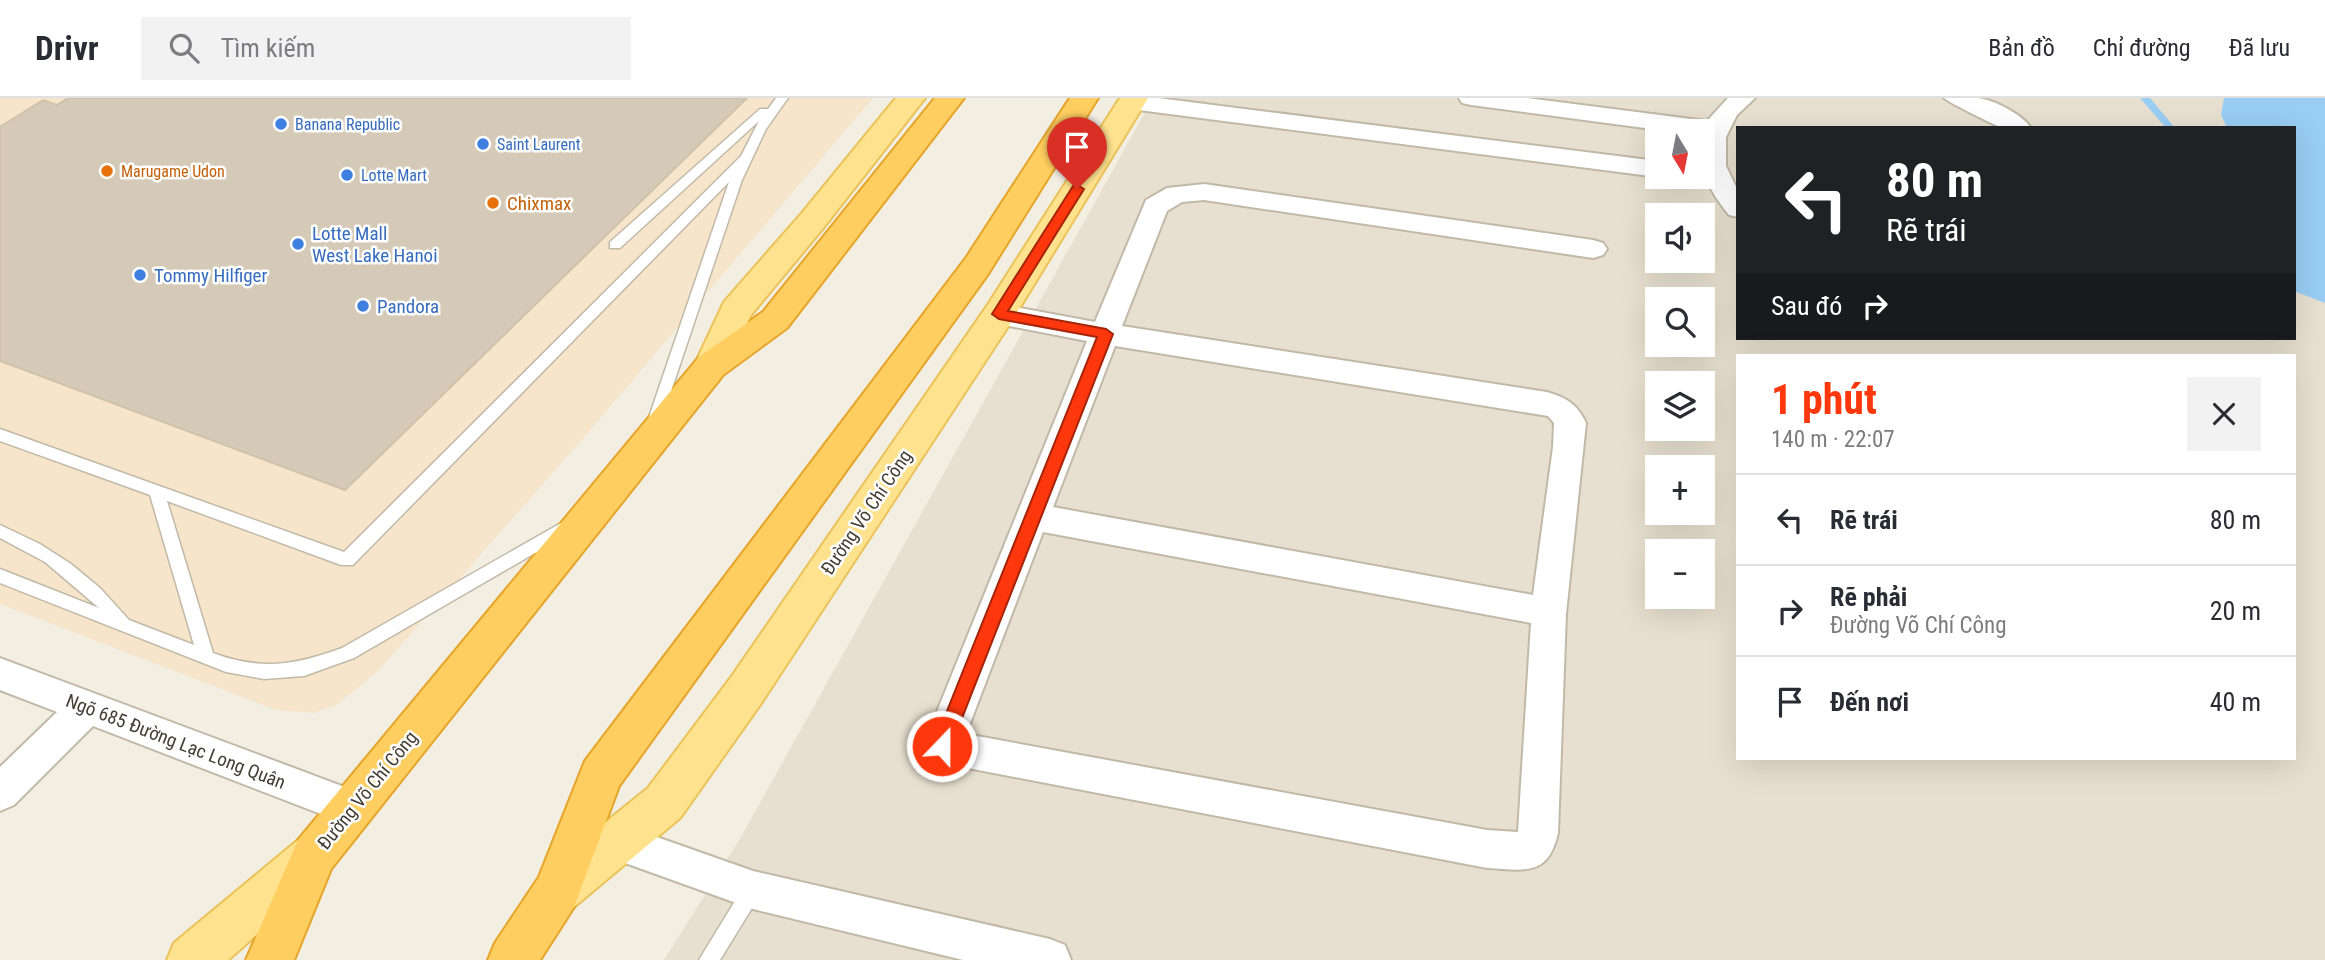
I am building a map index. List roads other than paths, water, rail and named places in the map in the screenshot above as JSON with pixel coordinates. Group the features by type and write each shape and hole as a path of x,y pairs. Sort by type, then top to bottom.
{"highway":[{"name":"Đường Võ Chí Công","path":"270,960 314,855 711,366 775,320 950,98"},
{"name":"Đường Võ Chí Công","path":"512,960 557,891 601,775 977,266 1084,98"}],"main road":[{"name":"Đường Võ Chí Công","path":"711,366 736,310 911,98"},
{"name":"Đường Võ Chí Công","path":"557,891 664,803 687,772 747,689 999,314 1133,100"},
{"name":"Đường Võ Chí Công","path":"191,960 314,855"}],"street":[{"path":"1471,98 1645,121"},
{"path":"1715,130 1716,123 1743,98"},
{"path":"1956,98 1989,110 2016,126"},
{"path":"1133,100 1645,167"},
{"path":"1715,183 1736,207"},
{"path":"999,314 1106,334 1547,403 1559,407 1568,415 1570,423 1567,478 1549,612 1538,834 1535,846 1528,851 1487,849 942,746 1106,334 1154,206 1176,194 1204,192 1593,249"},
{"path":"1034,517 1549,612"},
{"name":"Ngõ 685 Đường Lạc Long Quân","path":"0,674 352,808"},
{"path":"0,793 86,708"},
{"path":"617,842 753,890 1050,960"}],"lane":[{"path":"645,449 736,180 760,129 780,98"},
{"path":"615,245 780,98"},
{"path":"0,435 347,560 747,157"},
{"path":"156,491 206,656"},
{"path":"0,576 226,664 264,672 303,669 348,653 594,512"},
{"path":"0,531 28,542 58,562 92,589 125,625"},
{"path":"709,960 753,890"}],"water":[{"path":"2224,98 2325,98 2325,303 2296,292 2296,126 2226,126 2221,115"}],"waterway":[{"path":"2145,98 2169,126"}],"place":[{"name":"Banana Republic","path":"281,124"},
{"name":"Saint Laurent","path":"483,144"},
{"name":"Marugame Udon","path":"107,171"},
{"name":"Lotte Mart","path":"347,175"},
{"name":"Chixmax","path":"493,203"},
{"name":"Lotte Mall West Lake Hanoi","path":"298,244"},
{"name":"Tommy Hilfiger","path":"140,275"},
{"name":"Pandora","path":"363,306"}]}
